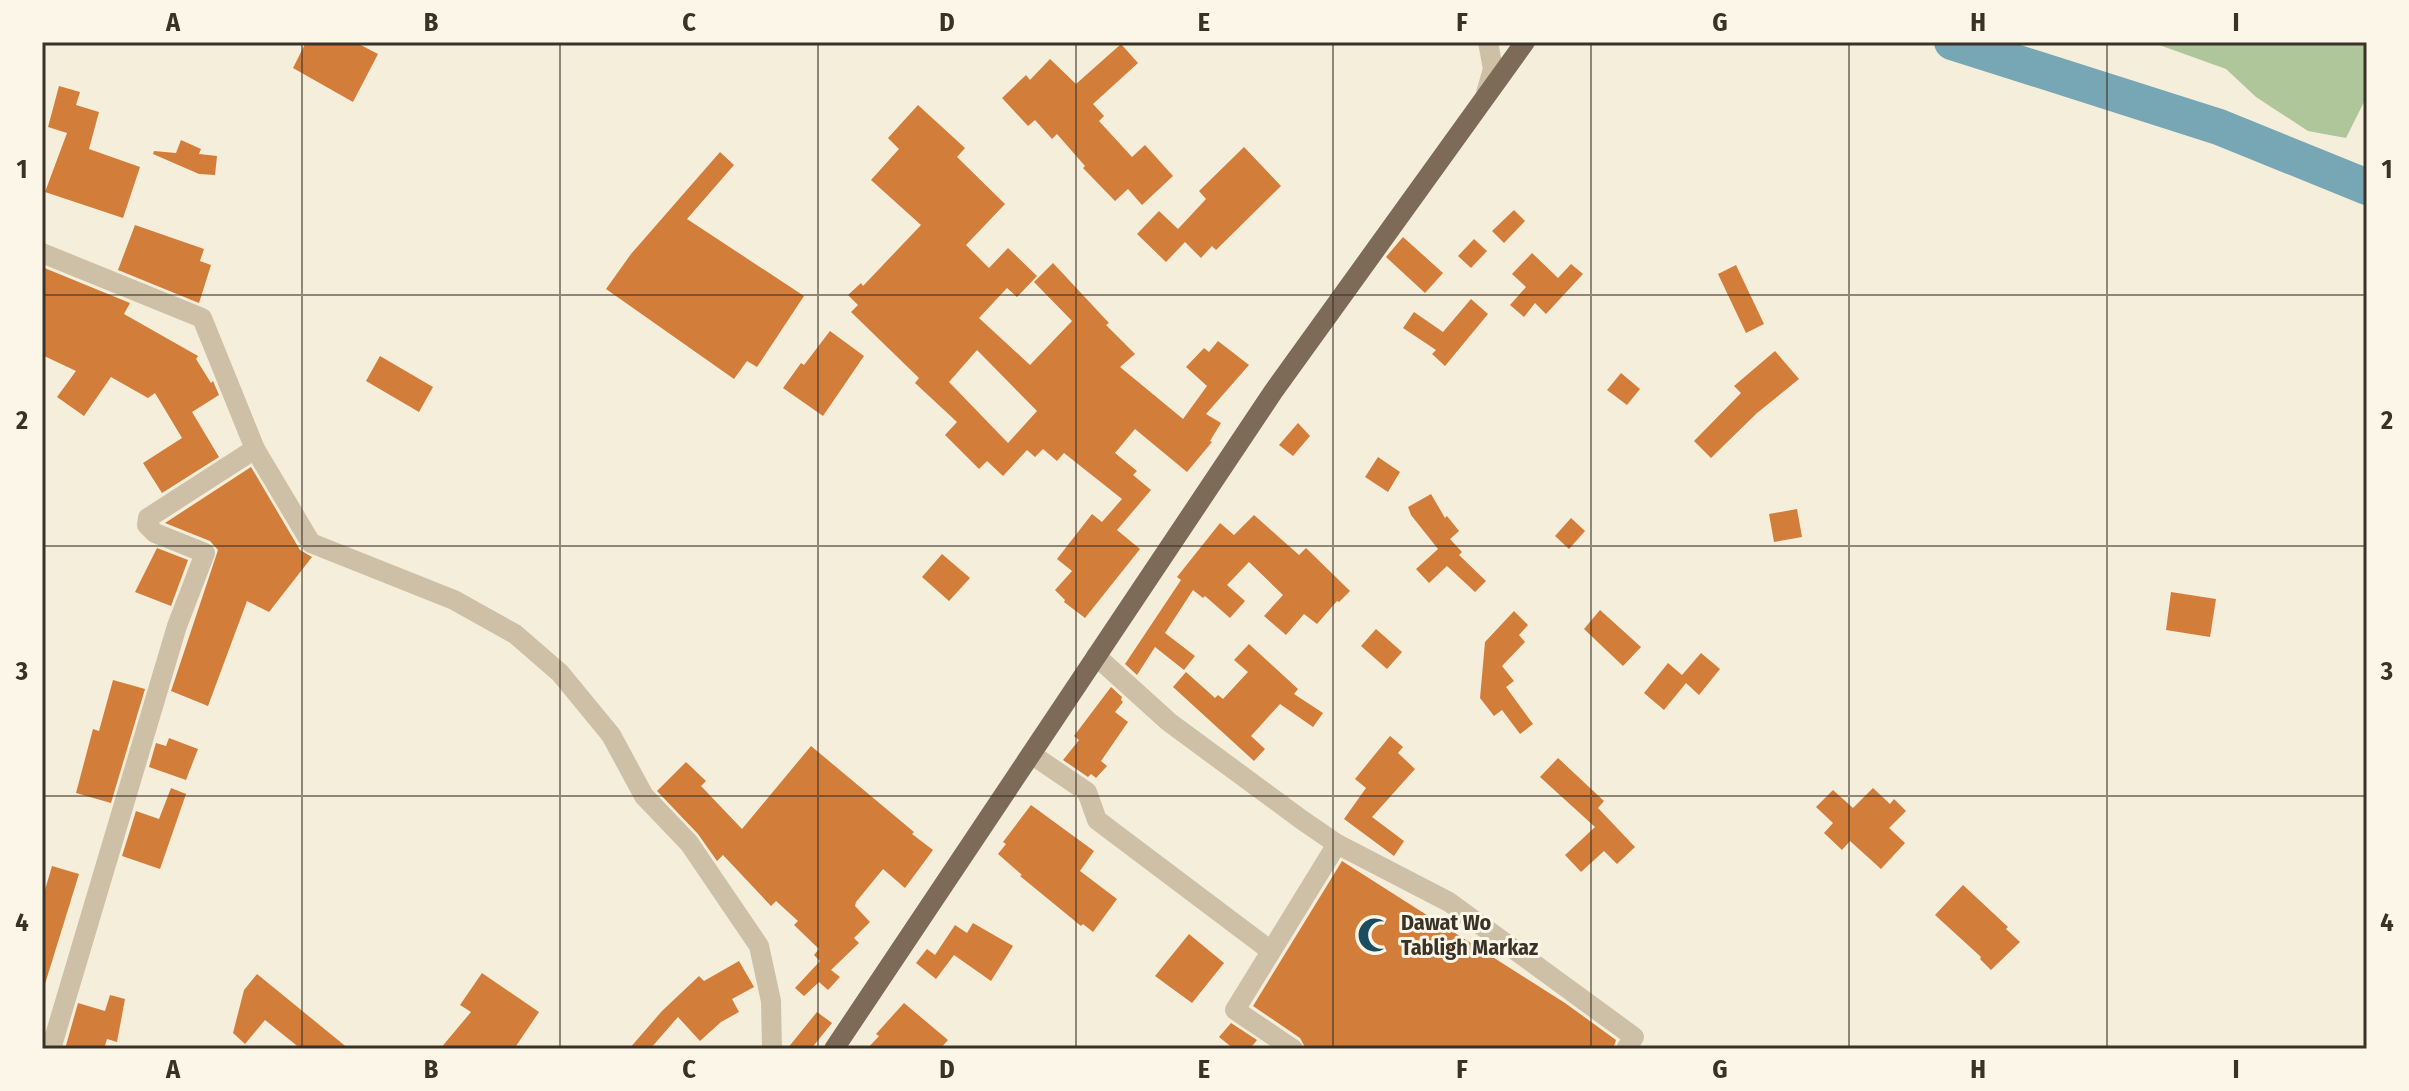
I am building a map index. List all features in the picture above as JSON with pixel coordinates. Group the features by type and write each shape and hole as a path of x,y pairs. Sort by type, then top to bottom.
{"main road":[{"path":"834,1049 1273,392 1525,42"}],"street":[{"path":"1485,97 1493,69 1488,42"},
{"path":"42,253 202,318 255,449 311,543 454,600 515,634 560,673 611,735 644,796 689,843 759,946 771,1001 772,1049"},
{"path":"51,1049 177,626 205,553 155,533 147,525 148,518 255,449"},
{"path":"1096,656 1169,722 1337,844 1449,902 1634,1037 1626,1049"},
{"path":"1031,754 1087,792 1097,820 1271,951"},
{"path":"1293,1049 1235,1010 1337,844"}],"green space":[{"path":"2151,42 2367,42 2367,96 2346,138 2308,131 2256,97 2226,69"}],"building":[{"path":"306,42 355,42 378,54 353,102 293,68"},
{"path":"1121,44 1138,63 1093,104 1104,116 1099,121 1132,157 1145,145 1173,176 1142,205 1128,189 1115,201 1083,168 1085,166 1057,134 1052,139 1035,120 1028,126 1002,98 1026,75 1030,80 1050,59 1076,84"},
{"path":"59,86 80,92 76,105 99,112 89,149 140,167 123,218 45,192 67,133 48,127"},
{"path":"918,105 965,148 957,157 1005,204 966,245 989,268 1008,248 1037,276 1017,297 1007,288 979,318 1030,365 1072,321 1034,282 1053,263 1135,354 1120,367 1183,419 1207,386 1186,367 1204,348 1209,352 1218,341 1249,365 1206,414 1221,423 1212,442 1187,472 1135,429 1115,453 1137,471 1133,475 1151,490 1117,530 1140,549 1085,618 1064,602 1055,590 1072,571 1057,559 1092,514 1102,522 1122,499 1064,453 1057,461 1043,449 1035,457 1027,450 1003,476 987,461 979,469 945,435 957,422 915,383 919,378 851,312 858,305 848,295 861,283 863,286 921,225 871,180 899,149 888,138","holes":["977,350 1037,411 1008,443 949,382"]},
{"path":"181,140 201,149 199,154 217,156 215,175 199,174 153,154 154,151 176,153"},
{"path":"1244,147 1281,186 1216,250 1212,246 1201,258 1185,242 1166,262 1137,234 1159,211 1178,229 1206,199 1199,191"},
{"path":"720,152 734,165 687,219 804,296 757,367 747,361 734,379 606,289 631,254"},
{"path":"1514,210 1525,221 1504,243 1492,231"},
{"path":"135,225 204,249 200,261 211,265 199,303 118,270"},
{"path":"1403,237 1443,273 1425,293 1386,257"},
{"path":"1474,239 1487,251 1471,268 1458,256"},
{"path":"1532,253 1558,278 1571,264 1583,274 1546,314 1535,303 1524,317 1510,305 1526,287 1512,274"},
{"path":"1736,265 1764,324 1746,333 1718,274"},
{"path":"42,267 130,303 124,314 198,356 196,359 211,383 213,381 219,395 192,412 219,457 162,493 143,463 182,438 155,393 148,398 111,377 84,416 57,397 76,371 42,355"},
{"path":"1471,299 1488,314 1445,366 1432,354 1436,350 1403,328 1414,312 1443,332"},
{"path":"830,331 864,356 823,416 783,388"},
{"path":"1775,351 1799,379 1757,413 1711,458 1694,441 1741,393 1734,386"},
{"path":"380,356 433,387 419,412 366,381"},
{"path":"1621,373 1640,389 1627,405 1607,390"},
{"path":"1298,423 1310,436 1293,456 1279,445"},
{"path":"1378,457 1400,472 1388,492 1365,477"},
{"path":"251,467 300,550 312,557 269,612 247,601 208,706 171,691 218,550 210,541 165,523"},
{"path":"1431,494 1445,518 1447,516 1459,531 1450,539 1462,552 1459,555 1486,581 1475,592 1447,566 1429,583 1416,569 1438,549 1408,507"},
{"path":"1797,509 1802,537 1774,542 1769,514"},
{"path":"1254,515 1299,555 1306,548 1350,591 1317,624 1304,614 1286,635 1264,616 1283,595 1249,562 1227,585 1245,601 1230,618 1205,596 1203,598 1193,590 1165,633 1195,656 1184,670 1155,647 1137,675 1125,664 1181,580 1177,577 1220,523 1234,535"},
{"path":"1571,518 1585,531 1569,549 1555,536"},
{"path":"157,548 188,560 171,606 135,592"},
{"path":"942,554 970,578 949,601 922,577"},
{"path":"2171,592 2216,599 2210,637 2166,630"},
{"path":"1600,610 1641,647 1623,666 1584,629"},
{"path":"1514,611 1528,625 1519,635 1525,642 1502,666 1514,681 1506,687 1533,724 1520,734 1502,710 1494,716 1480,698 1485,642"},
{"path":"1376,629 1402,652 1387,669 1361,646"},
{"path":"1249,644 1298,689 1294,694 1323,713 1313,727 1280,704 1251,736 1265,749 1254,761 1173,687 1186,672 1215,698 1218,695 1223,699 1248,672 1234,660"},
{"path":"1701,653 1720,669 1699,695 1686,683 1664,710 1644,693 1668,663 1682,675"},
{"path":"113,680 145,689 111,803 76,793 93,729 99,731"},
{"path":"1111,687 1123,702 1115,712 1128,722 1101,761 1107,766 1096,778 1091,774 1088,777 1063,760 1079,740 1074,736"},
{"path":"1390,736 1403,747 1398,753 1415,769 1372,817 1404,841 1394,856 1344,819 1366,788 1355,779"},
{"path":"169,738 198,749 186,780 149,767 156,743 166,746"},
{"path":"811,746 933,850 905,888 883,869 856,902 855,906 870,922 854,938 859,943 831,970 840,977 828,990 819,982 804,996 795,988 820,961 814,955 819,949 794,925 798,921 776,901 771,906 723,855 717,861 698,834 657,791 686,762 706,781 701,786 742,829"},
{"path":"1558,758 1604,801 1598,808 1635,847 1617,864 1604,851 1581,872 1565,855 1595,827 1540,777"},
{"path":"171,788 186,794 160,869 122,856 136,811 159,819"},
{"path":"1873,788 1890,804 1894,799 1906,811 1889,828 1905,843 1881,869 1850,841 1842,850 1824,833 1833,823 1816,807 1833,790 1853,808"},
{"path":"1031,805 1094,851 1080,871 1117,899 1093,932 1083,924 1081,926 1020,876 998,854 1006,844 1003,842"},
{"name":"Dawat Wo Tabligh Markaz","path":"1342,861 1565,1003 1616,1040 1613,1049 1306,1049 1300,1038 1253,1006"},
{"path":"52,866 79,874 45,984 42,983 42,900"},
{"path":"1963,885 2020,942 1991,970 1935,915"},
{"path":"973,923 1013,946 991,981 954,955 936,979 916,963 927,949 935,955 955,925 967,933"},
{"path":"1189,934 1224,963 1192,1003 1155,976"},
{"path":"739,961 754,987 732,999 739,1012 721,1022 700,1041 678,1017 650,1049 629,1049 662,1011 699,976 704,981"},
{"path":"482,973 539,1012 514,1049 440,1049 471,1012 460,1005"},
{"path":"257,974 349,1049 301,1049 265,1020 245,1044 233,1033 244,990"},
{"path":"110,995 125,999 117,1042 107,1039 104,1049 65,1049 78,1003 105,1011"},
{"path":"904,1003 948,1040 940,1049 867,1049 879,1036 876,1034"},
{"path":"817,1012 832,1023 811,1049 787,1049"},
{"path":"1231,1023 1257,1040 1250,1049 1234,1049 1219,1037"}],"waterway":[{"path":"1952,42 2219,127 2367,187"}],"place":[{"name":"Dawat Wo Tabligh Markaz","path":"1375,935"}]}
